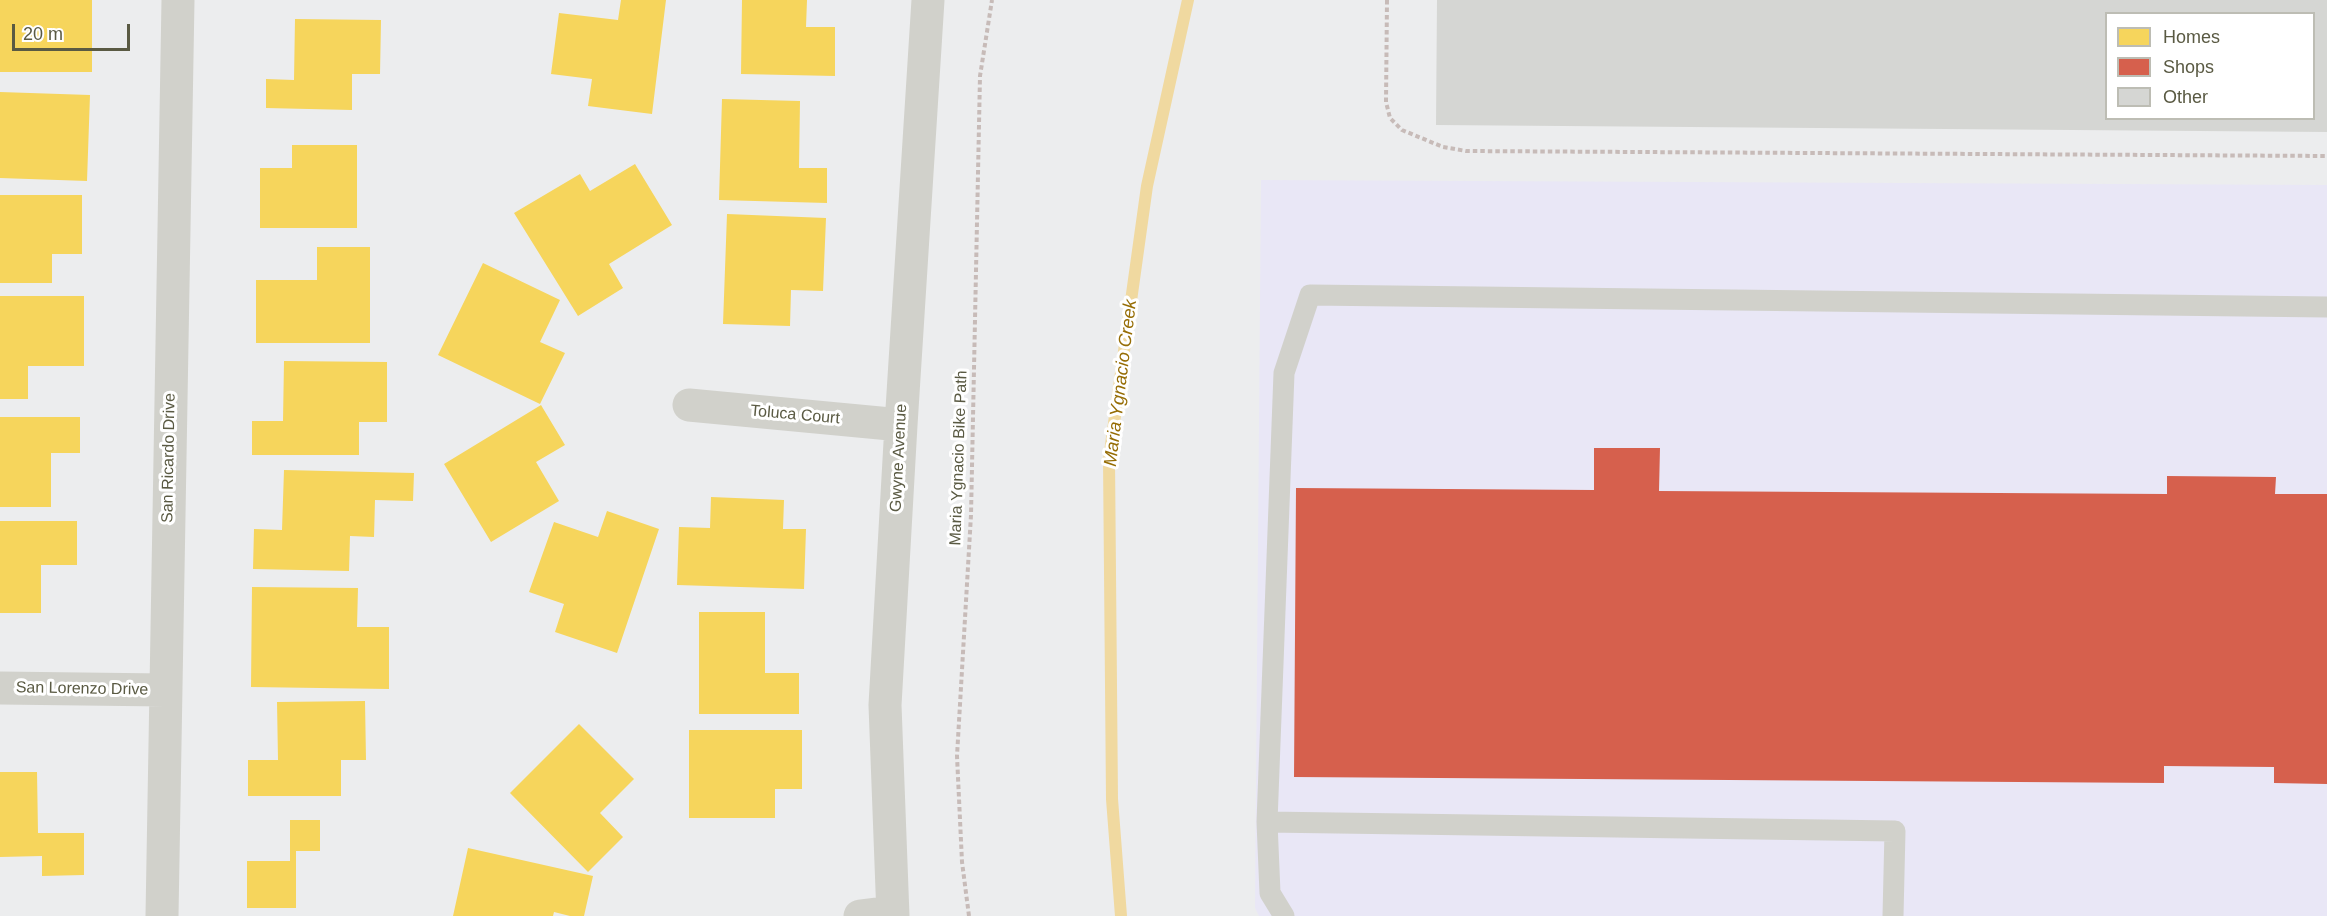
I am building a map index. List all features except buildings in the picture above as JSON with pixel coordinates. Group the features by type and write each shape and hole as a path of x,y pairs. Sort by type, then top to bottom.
{"street":[{"name":"San Ricardo Drive","path":"162,916 177,0"},
{"name":"Gwyne Avenue","path":"893,914 885,705 928,0"},
{"name":"Toluca Court","path":"689,405 901,425"},
{"name":"San Lorenzo Drive","path":"0,688 165,690"},
{"path":"860,916 893,914"}],"lane":[{"path":"1284,916 1270,893 1267,822 1284,373 1310,296 2327,307"},
{"path":"1267,822 1894,831 1893,916"}],"path":[{"name":"Maria Ygnacio Bike Path","path":"969,916 962,862 957,756 971,515 980,76 992,0"},
{"path":"1387,0 1386,102 1390,118 1402,130 1443,147 1466,151 2327,156"}],"shaded area":[{"path":"1261,180 2327,185 2327,916 1259,916 1255,908"}],"waterway":[{"name":"Maria Ygnacio Creek","path":"1121,916 1112,799 1109,459 1147,186 1188,0"}]}
